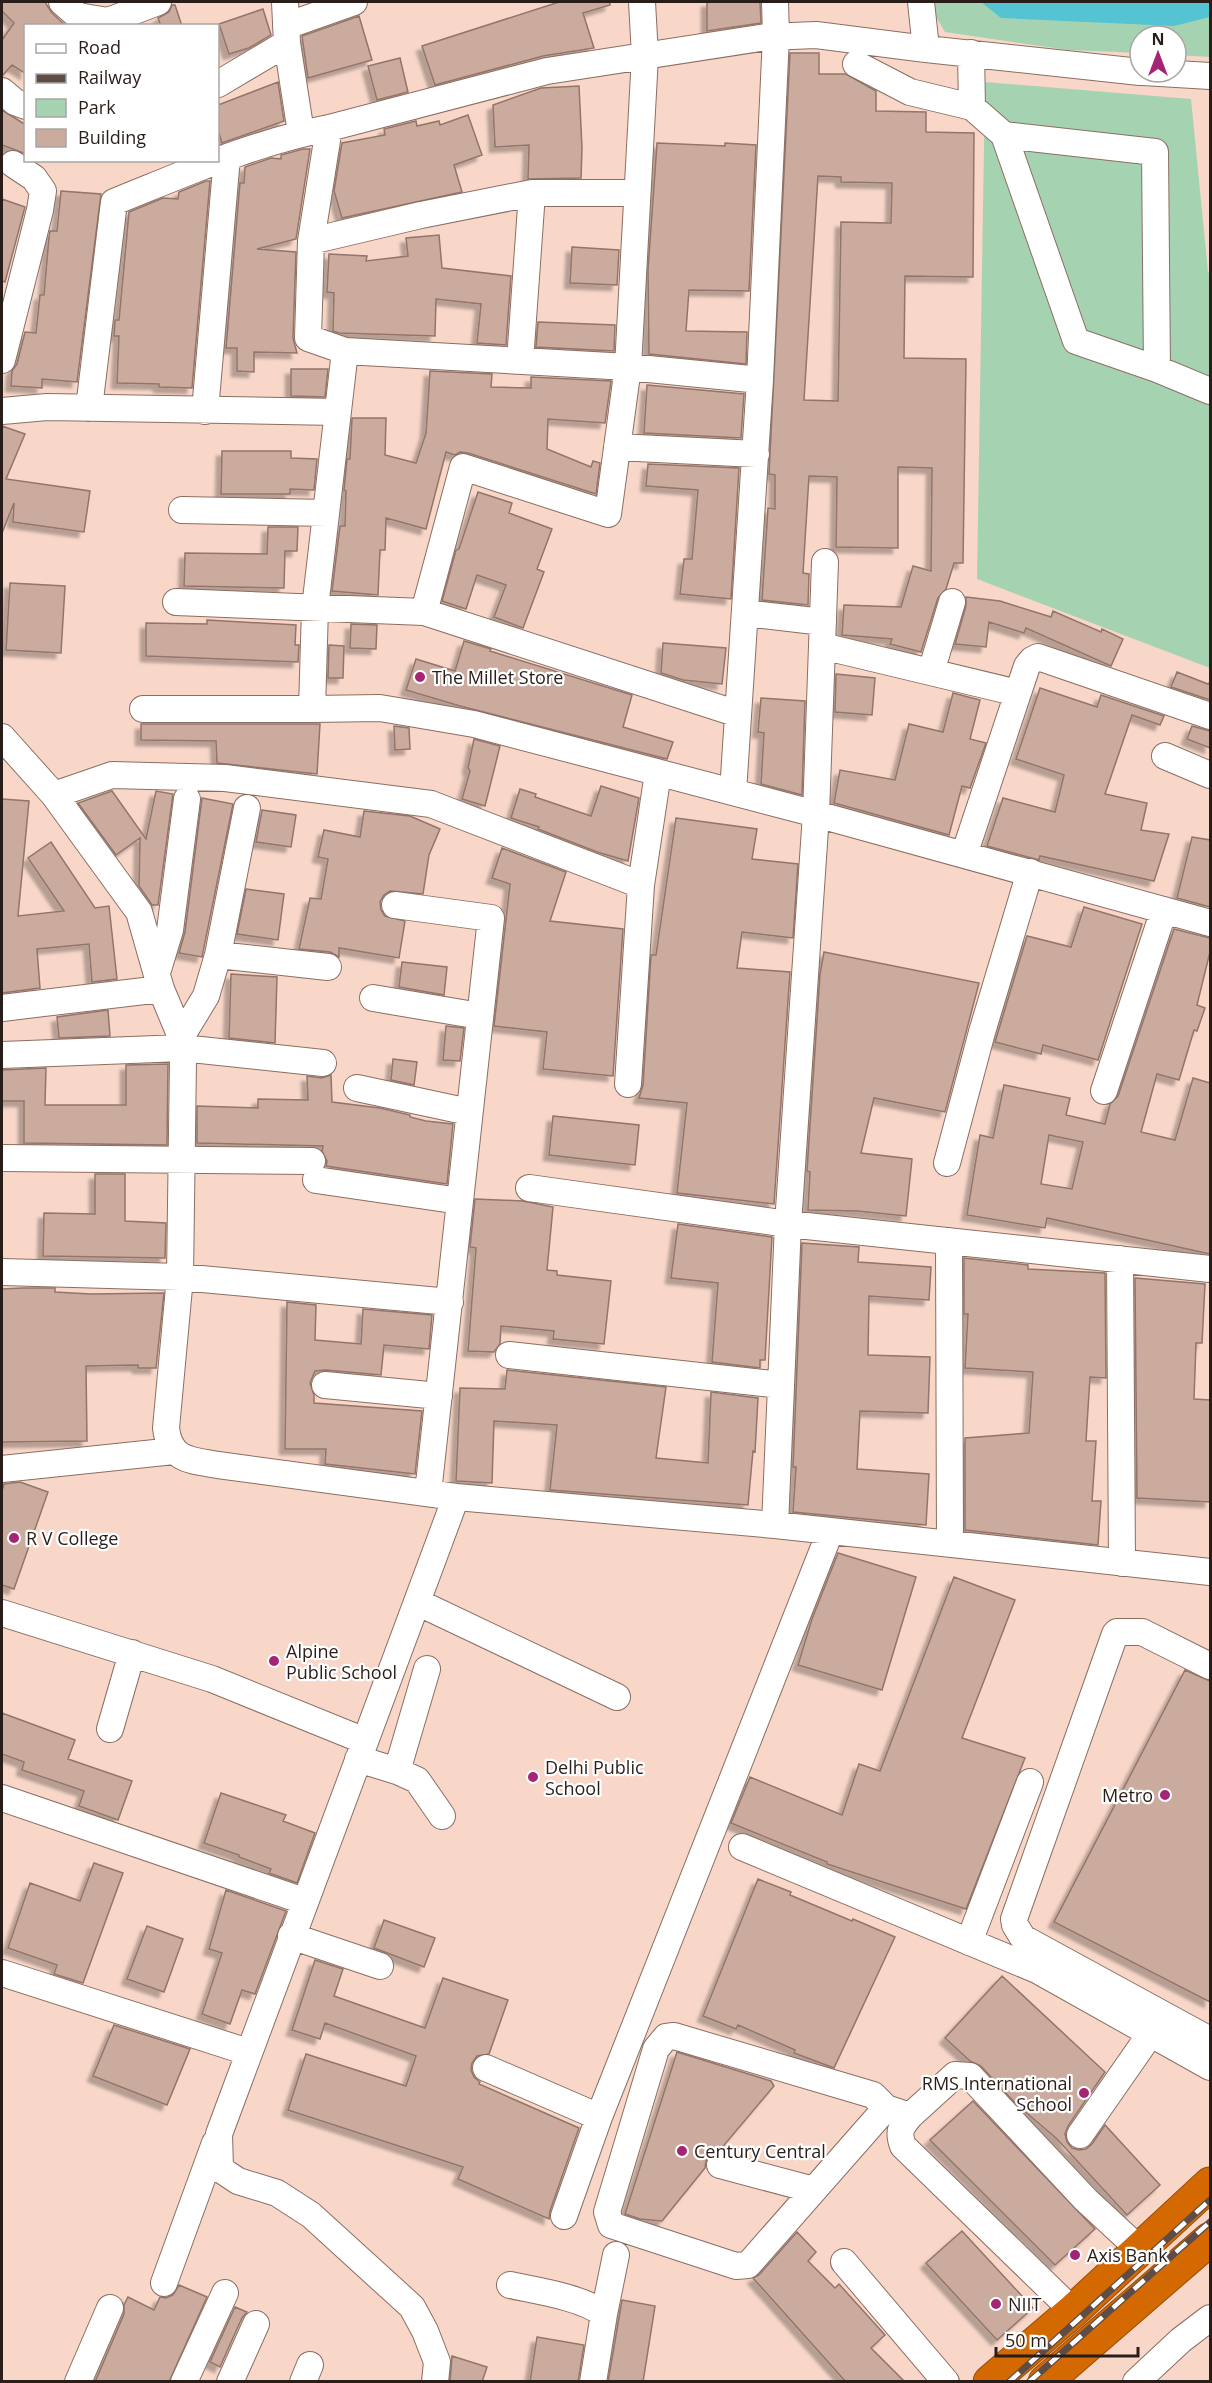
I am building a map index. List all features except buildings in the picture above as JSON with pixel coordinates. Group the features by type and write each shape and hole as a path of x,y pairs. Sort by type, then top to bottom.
{"highway":[{"path":"990,2382 1073,2311 1210,2184"},
{"path":"1045,2382 1210,2239"}],"street":[{"path":"62,2 78,16 108,21 158,2"},
{"path":"219,83 286,24 354,2"},
{"path":"424,612 463,467 608,514 628,367 645,56 642,2"},
{"path":"733,792 760,380 777,36 775,2"},
{"path":"921,2 926,49"},
{"path":"286,24 301,134"},
{"path":"219,160 301,134 547,71 777,36 816,35 1128,70"},
{"path":"971,53 972,107"},
{"path":"856,64 910,92 972,107 1004,135 1076,341 1157,369 1210,391"},
{"path":"1188,75 1210,76"},
{"path":"2,91 15,102 24,105"},
{"path":"330,128 311,241 308,338 345,351 628,367 760,380"},
{"path":"1004,135 1155,152 1157,369"},
{"path":"205,411 227,157"},
{"path":"2,360 40,210 42,191 34,178 6,159"},
{"path":"88,408 114,202 214,162"},
{"path":"311,241 421,215 532,193 638,193"},
{"path":"520,361 532,193"},
{"path":"312,709 315,608 345,351"},
{"path":"2,411 47,407 338,412"},
{"path":"617,447 756,454"},
{"path":"182,510 326,513"},
{"path":"775,1525 788,1224 816,814 825,562"},
{"path":"176,602 424,612 738,714"},
{"path":"931,672 952,602"},
{"path":"745,613 822,634 931,672 1018,693"},
{"path":"964,855 1027,666 1032,660 1038,657 1210,716"},
{"path":"143,709 380,708 474,724 816,814 1210,923"},
{"path":"2,737 54,795 139,912 159,981 181,1043 180,1277 166,1428 167,1439 174,1451 187,1459 218,1465 456,1497 775,1525 1210,1572"},
{"path":"1165,756 1210,775"},
{"path":"628,1084 640,885 658,773"},
{"path":"54,795 112,775 225,778 431,804 640,885"},
{"path":"159,981 170,930 187,800"},
{"path":"181,1043 206,996 218,955 247,808"},
{"path":"947,1163 982,1032 1030,873"},
{"path":"395,905 491,918 428,1493"},
{"path":"1104,1091 1164,910"},
{"path":"218,955 328,967"},
{"path":"2,1008 159,981"},
{"path":"373,998 480,1016"},
{"path":"2,1055 181,1043 323,1063"},
{"path":"357,1088 469,1112"},
{"path":"2,1158 181,1160 314,1170 460,1201"},
{"path":"529,1188 788,1224 1210,1269"},
{"path":"949,1241 950,1544"},
{"path":"1120,1259 1122,1563"},
{"path":"2,1272 180,1277 450,1302"},
{"path":"509,1354 781,1385"},
{"path":"325,1385 439,1396"},
{"path":"2,1469 174,1451"},
{"path":"164,2283 304,1900 456,1497"},
{"path":"564,2216 599,2117 830,1532"},
{"path":"417,1602 617,1697"},
{"path":"2,1613 212,1679 361,1750 417,1780 442,1816"},
{"path":"1210,1666 1142,1632 1117,1632 1014,1919 1023,1938 1210,2040"},
{"path":"110,1729 132,1653"},
{"path":"397,1771 427,1668"},
{"path":"969,1942 1030,1782"},
{"path":"2,1798 304,1900"},
{"path":"742,1847 1037,1970 1210,2067"},
{"path":"291,1935 380,1966"},
{"path":"2,1973 248,2052"},
{"path":"1080,2135 1151,2033"},
{"path":"898,2112 873,2095 674,2036 666,2037 656,2049 607,2212 611,2225 736,2266 748,2265 814,2190 898,2112 955,2075 970,2076 1086,2200 1140,2250"},
{"path":"486,2068 599,2117"},
{"path":"898,2112 899,2135 903,2146 1073,2311"},
{"path":"222,2125 219,2134 220,2169 238,2181 277,2193 311,2216 412,2307 425,2331 437,2362 435,2382"},
{"path":"720,2165 814,2190"},
{"path":"593,2382 616,2254"},
{"path":"844,2262 946,2382"},
{"path":"510,2285 566,2298 596,2308 604,2314"},
{"path":"184,2382 225,2293"},
{"path":"78,2382 110,2308"},
{"path":"1136,2382 1181,2340 1210,2318"},
{"path":"230,2382 256,2324"},
{"path":"889,2338 927,2382"}],"green space":[{"path":"933,2 1210,2 1210,57 1188,56 1188,24 1128,24 1128,52 1068,50 945,32 933,12"},
{"path":"985,82 1191,99 1210,274 1210,668 977,579"}],"water":[{"path":"981,2 1210,2 1210,17 1182,24 1001,18"}],"railway":[{"path":"1009,2382 1210,2200"},
{"path":"1029,2382 1210,2222"}],"place":[{"name":"The Millet Store","path":"420,677"},
{"name":"R V College","path":"14,1538"},
{"name":"Alpine Public School","path":"274,1661"},
{"name":"Delhi Public School","path":"533,1777"},
{"name":"Metro","path":"1165,1795"},
{"name":"RMS International School","path":"1084,2093"},
{"name":"Century Central","path":"682,2151"},
{"name":"Axis Bank","path":"1075,2255"},
{"name":"NIIT","path":"996,2304"}]}
